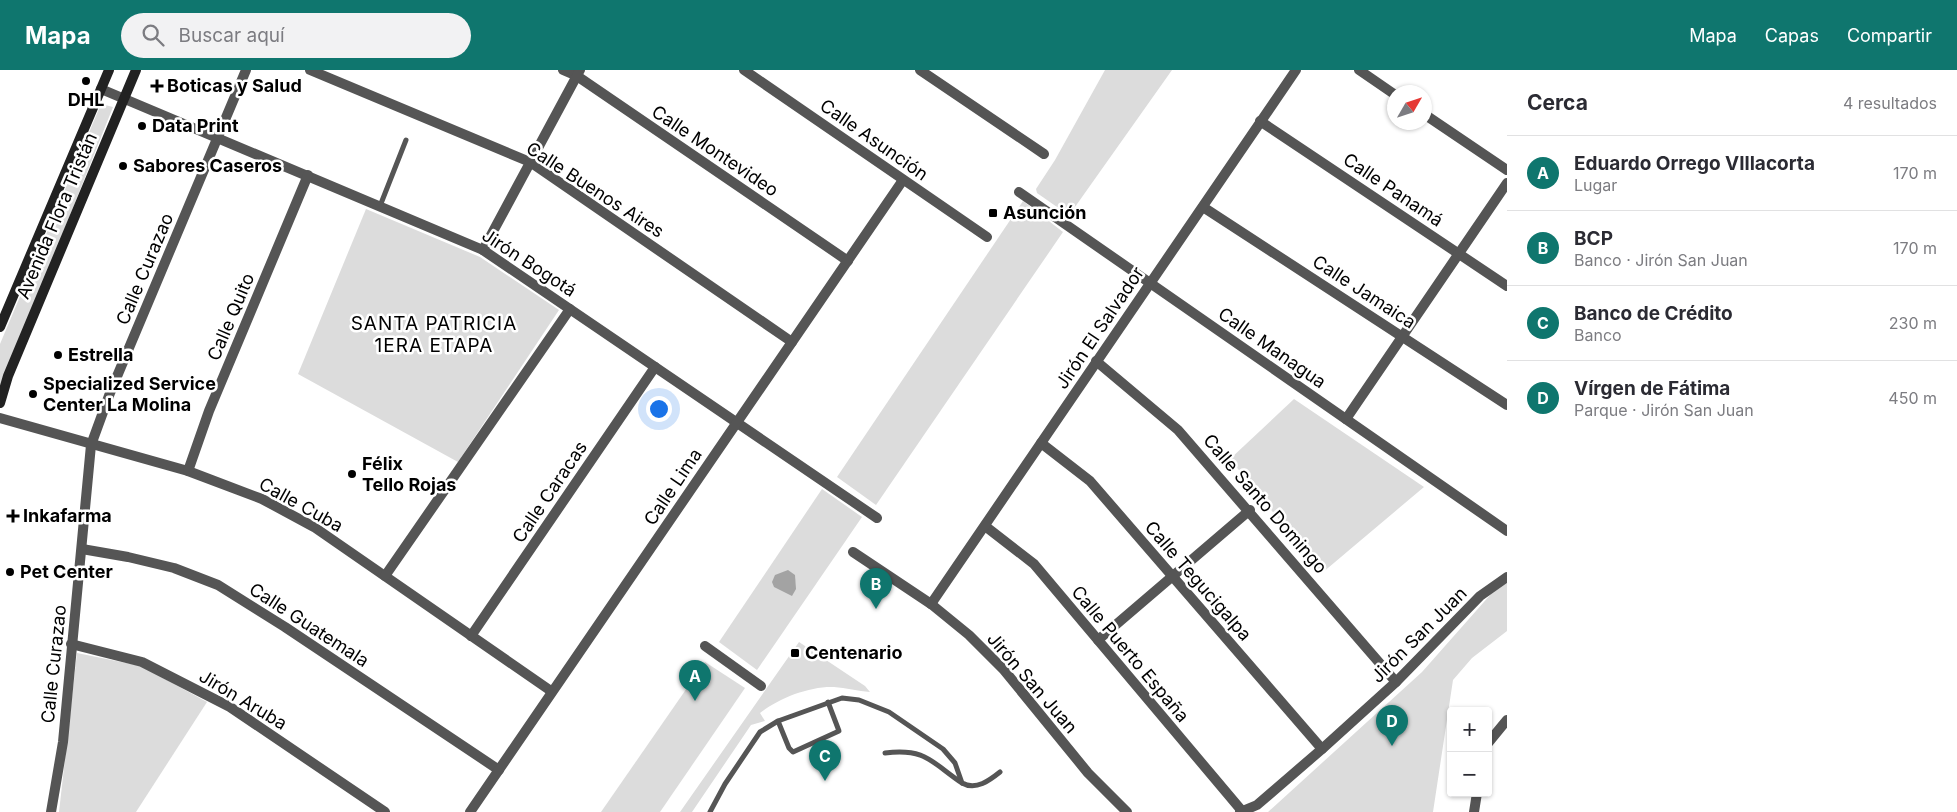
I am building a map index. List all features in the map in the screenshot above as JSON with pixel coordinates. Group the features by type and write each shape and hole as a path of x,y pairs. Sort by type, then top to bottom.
{"main road":[{"name":"Avenida Flora Tristán","path":"0,326 109,70"},
{"name":"Avenida Flora Tristán","path":"0,404 8,376 136,70"}],"street":[{"name":"Calle Curazao","path":"51,812 62,742 91,445 110,393 246,70"},
{"name":"Calle Buenos Aires","path":"310,70 530,162 792,342"},
{"name":"Calle Montevideo","path":"563,70 579,73 848,261"},
{"name":"Calle Asunción","path":"744,70 987,237"},
{"path":"920,70 934,74 1044,154"},
{"name":"Jirón El Salvador","path":"932,604 1296,70"},
{"path":"1359,70 1387,89"},
{"path":"483,250 579,73"},
{"name":"Jirón Bogotá","path":"102,89 125,97 217,138 483,250 877,518"},
{"path":"1432,119 1507,170"},
{"name":"Calle Panamá","path":"1260,121 1507,286"},
{"name":"Calle Quito","path":"188,471 209,411 308,175"},
{"name":"Calle Lima","path":"470,812 903,180"},
{"path":"1346,419 1507,183"},
{"name":"Calle Managua","path":"1019,192 1507,531"},
{"name":"Calle Jamaica","path":"1203,207 1507,405"},
{"path":"385,576 570,309"},
{"name":"Calle Santo Domingo","path":"1096,361 1178,430 1250,510 1396,682"},
{"name":"Calle Caracas","path":"471,636 655,367"},
{"name":"Calle Cuba","path":"0,418 188,471 244,492 296,517 552,691"},
{"name":"Calle Tegucigalpa","path":"1042,443 1090,481 1322,749"},
{"path":"1098,640 1250,510"},
{"name":"Calle Puerto España","path":"985,526 1034,564 1241,812"},
{"name":"Calle Guatemala","path":"82,549 174,568 218,585 285,627 499,770"},
{"name":"Jirón San Juan","path":"853,552 932,604 969,636 1004,670 1088,773 1127,812"},
{"name":"Jirón San Juan","path":"1241,812 1257,806 1322,749 1396,682 1480,596 1507,577"},
{"name":"Jirón Aruba","path":"71,644 142,662 230,707 386,812"},
{"path":"705,646 761,686"},
{"path":"1492,738 1507,720"},
{"path":"1474,812 1476,797"}],"lane":[{"path":"380,206 406,140"},
{"path":"710,812 725,784 760,732 778,721 842,698 859,700 889,712 943,749 955,763 962,783"},
{"path":"778,721 789,748 793,752 840,731 828,702"},
{"path":"886,753 907,750 927,757 962,783 976,786 989,781 1000,772"}],"shaded area":[{"path":"1105,70 1172,70 1070,214 1067,214 1037,193 1036,189 1055,160"},
{"path":"101,104 113,107 0,391 0,344"},
{"path":"1023,201 1063,232 876,505 837,477"},
{"path":"366,209 480,257 559,310 458,462 298,374"},
{"path":"1294,399 1424,487 1322,573 1230,459"},
{"path":"822,489 862,517 757,670 719,642"},
{"path":"788,570 795,575 796,589 792,596 774,587 772,582 775,575"},
{"path":"1507,583 1507,631 1472,658 1453,680 1449,707 1447,707 1447,720 1433,812 1268,812 1422,672 1491,594"},
{"path":"799,642 865,686 870,692 825,687 795,694 776,702 760,713 765,721 751,725 692,812 680,812"},
{"path":"77,653 141,666 207,702 136,812 59,812"},
{"path":"705,662 745,688 660,812 601,812"}],"place":[{"name":"DHL","path":"86,81"},
{"name":"Boticas y Salud","path":"157,86"},
{"name":"Data Print","path":"142,126"},
{"name":"Sabores Caseros","path":"123,166"},
{"name":"Asunción","path":"993,213"},
{"name":"Estrella","path":"58,355"},
{"name":"Specialized Service Center La Molina","path":"33,394"},
{"name":"Félix Tello Rojas","path":"352,474"},
{"name":"Inkafarma","path":"13,516"},
{"name":"Pet Center","path":"10,572"},
{"name":"BCP","path":"876,609"},
{"name":"Centenario","path":"795,653"},
{"name":"Eduardo Orrego VIllacorta","path":"695,701"},
{"name":"Vírgen de Fátima","path":"1392,746"},
{"name":"Banco de Crédito","path":"825,781"}],"district":[{"name":"SANTA PATRICIA 1ERA ETAPA","path":"434,334"}]}
